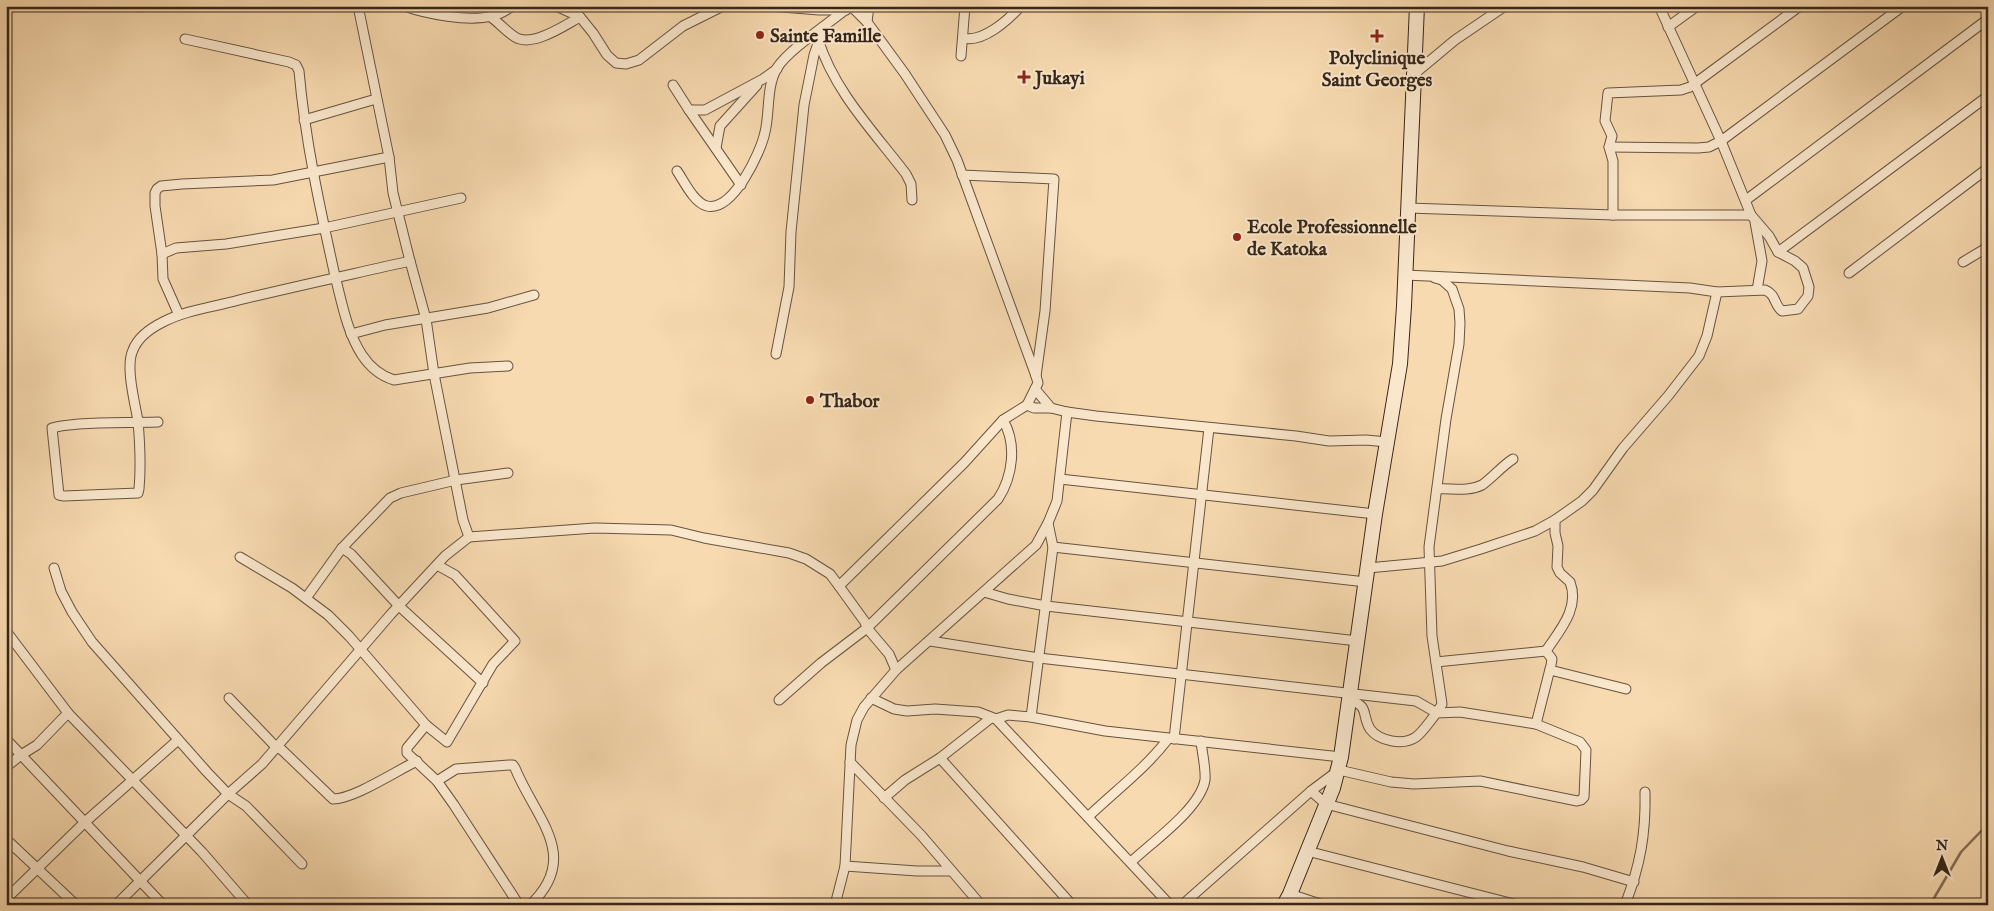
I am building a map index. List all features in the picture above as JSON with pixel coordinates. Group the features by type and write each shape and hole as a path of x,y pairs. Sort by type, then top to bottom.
{"street":[{"path":"358,6 389,157 397,211 426,319 434,374 469,537"},
{"path":"404,6 419,12 451,17 491,17 513,6"},
{"path":"556,6 580,17 607,55 616,63 626,64 639,60 683,26 723,6"},
{"path":"769,6 819,10 849,7 868,22 945,135 962,175 1038,383 1027,405 1003,420 964,463 839,586"},
{"path":"868,22 869,6"},
{"path":"961,56 965,6"},
{"path":"963,38 978,38 988,33 1021,6"},
{"path":"1323,905 1287,899 1326,804 1340,764 1375,514 1400,364 1408,208 1412,75 1417,6"},
{"path":"1412,75 1455,40 1505,6"},
{"path":"1659,6 1696,84 1753,219 1762,261 1757,290"},
{"path":"1668,27 1697,6"},
{"path":"1612,215 1613,161 1609,146 1612,136 1605,121 1608,93 1682,90 1696,84 1800,6"},
{"path":"1609,146 1709,147 1721,141 1903,6"},
{"path":"716,148 720,126 763,79 777,68 787,56 849,7"},
{"path":"491,17 516,38 522,40 541,37 580,17"},
{"path":"1746,200 1988,19"},
{"path":"776,354 789,287 791,224 804,105 818,39 823,29"},
{"path":"185,39 296,65 299,71 304,120 324,228 351,334 362,355 384,377 394,380 470,368 508,366"},
{"path":"818,39 826,63 833,76 906,174 910,184 912,200"},
{"path":"677,171 697,200 705,206 713,206 732,196 741,185 765,133 772,86 777,68"},
{"path":"689,110 705,110 763,79"},
{"path":"673,85 741,185"},
{"path":"1778,252 1988,96"},
{"path":"304,120 376,99"},
{"path":"700,127 705,110"},
{"path":"700,127 720,126"},
{"path":"179,315 163,279 155,193 157,189 161,186 263,181 389,157"},
{"path":"1849,273 1988,168"},
{"path":"962,175 1024,176 1054,179 1045,310 1036,376"},
{"path":"162,254 176,248 226,244 324,228 461,198"},
{"path":"1405,276 1690,288 1717,292 1757,290 1770,292 1782,311 1798,309 1808,296 1809,287 1803,268 1795,261 1778,252 1769,236 1753,219 1408,208"},
{"path":"1963,262 1988,247"},
{"path":"158,422 138,422 87,424 52,428 59,495 138,493 140,470 138,422 131,372 132,350 140,338 149,330 179,315 410,261"},
{"path":"1350,697 1362,707 1370,728 1374,733 1388,740 1399,741 1414,738 1437,713 1442,699 1432,636 1429,547 1446,419 1459,344 1460,322 1459,309 1452,289 1442,280 1430,276"},
{"path":"1368,568 1442,561 1536,531 1582,501 1593,490 1623,448 1668,396 1699,356 1717,292"},
{"path":"351,334 385,325 488,308 534,295"},
{"path":"1035,389 1051,408"},
{"path":"1027,405 1067,412 1329,441 1366,440 1387,442"},
{"path":"835,905 845,866 850,762 854,730 864,707 896,670 1036,545 1048,523 1057,500 1067,412"},
{"path":"779,700 821,663 867,628 988,510 1003,491 1008,479 1011,445 1009,430 1003,420"},
{"path":"1088,817 1108,797 1144,768 1171,739 1182,674 1209,428"},
{"path":"1438,489 1459,490 1482,484 1500,467 1513,459"},
{"path":"306,598 342,548 390,498 401,493 456,480 508,473"},
{"path":"1060,479 1375,514"},
{"path":"1546,651 1568,617 1572,596 1570,582 1560,573 1557,567 1558,546 1555,520"},
{"path":"1031,717 1046,606 1047,581 1053,547 1048,523"},
{"path":"116,905 228,794 262,764 399,606 457,545 469,537 595,528 671,530 704,538 789,553 806,559 830,574 865,622 867,628 889,654 896,670"},
{"path":"1536,531 1555,533"},
{"path":"1053,547 1366,582"},
{"path":"1429,547 1442,561"},
{"path":"1414,563 1419,560 1429,547"},
{"path":"342,548 351,554 399,606 483,683"},
{"path":"240,557 306,598 328,616 426,724 445,741 449,741 493,664 515,640 455,576 437,565"},
{"path":"54,568 61,591 80,627 178,740 228,794 246,806 302,864"},
{"path":"984,592 1008,599 1046,606 1358,641"},
{"path":"6,631 68,714 186,836 248,905"},
{"path":"884,798 905,780 940,758 994,718 1008,715 1031,717 1105,731 1201,741 1340,764 1391,782 1414,784 1480,781 1568,799 1582,800 1585,787 1586,761 1584,745 1536,724 1460,712 1437,713 1416,702 1350,697 1182,674 1039,658 930,641"},
{"path":"1436,662 1546,651"},
{"path":"1536,724 1552,659 1546,651"},
{"path":"1550,670 1626,689"},
{"path":"229,698 276,747 282,750 333,799 340,799 354,793 417,761"},
{"path":"871,698 894,709 907,711 935,709 978,712 994,718 1170,905"},
{"path":"6,767 21,755 32,750 68,714"},
{"path":"426,724 406,750 437,781 519,905"},
{"path":"6,738 163,905"},
{"path":"6,899 86,822 178,740"},
{"path":"1131,862 1192,807 1200,794 1205,780 1201,741"},
{"path":"940,758 1072,905"},
{"path":"850,762 920,835 981,905"},
{"path":"1182,905 1340,764"},
{"path":"437,781 456,769 513,765 547,832 554,857 550,879 530,905"},
{"path":"1311,791 1326,804 1508,851 1583,867 1634,882"},
{"path":"1625,905 1634,882 1645,833 1645,792"},
{"path":"6,839 76,905"},
{"path":"1307,851 1518,905"},
{"path":"845,866 917,871 950,871"}],"waterway":[{"path":"1930,905 1961,852 1988,824"}],"place":[{"name":"Sainte Famille","path":"760,35"},
{"name":"Polyclinique Saint Georges","path":"1377,36"},
{"name":"Jukayi","path":"1024,77"},
{"name":"Ecole Professionnelle de Katoka","path":"1237,237"},
{"name":"Thabor","path":"810,400"}]}
